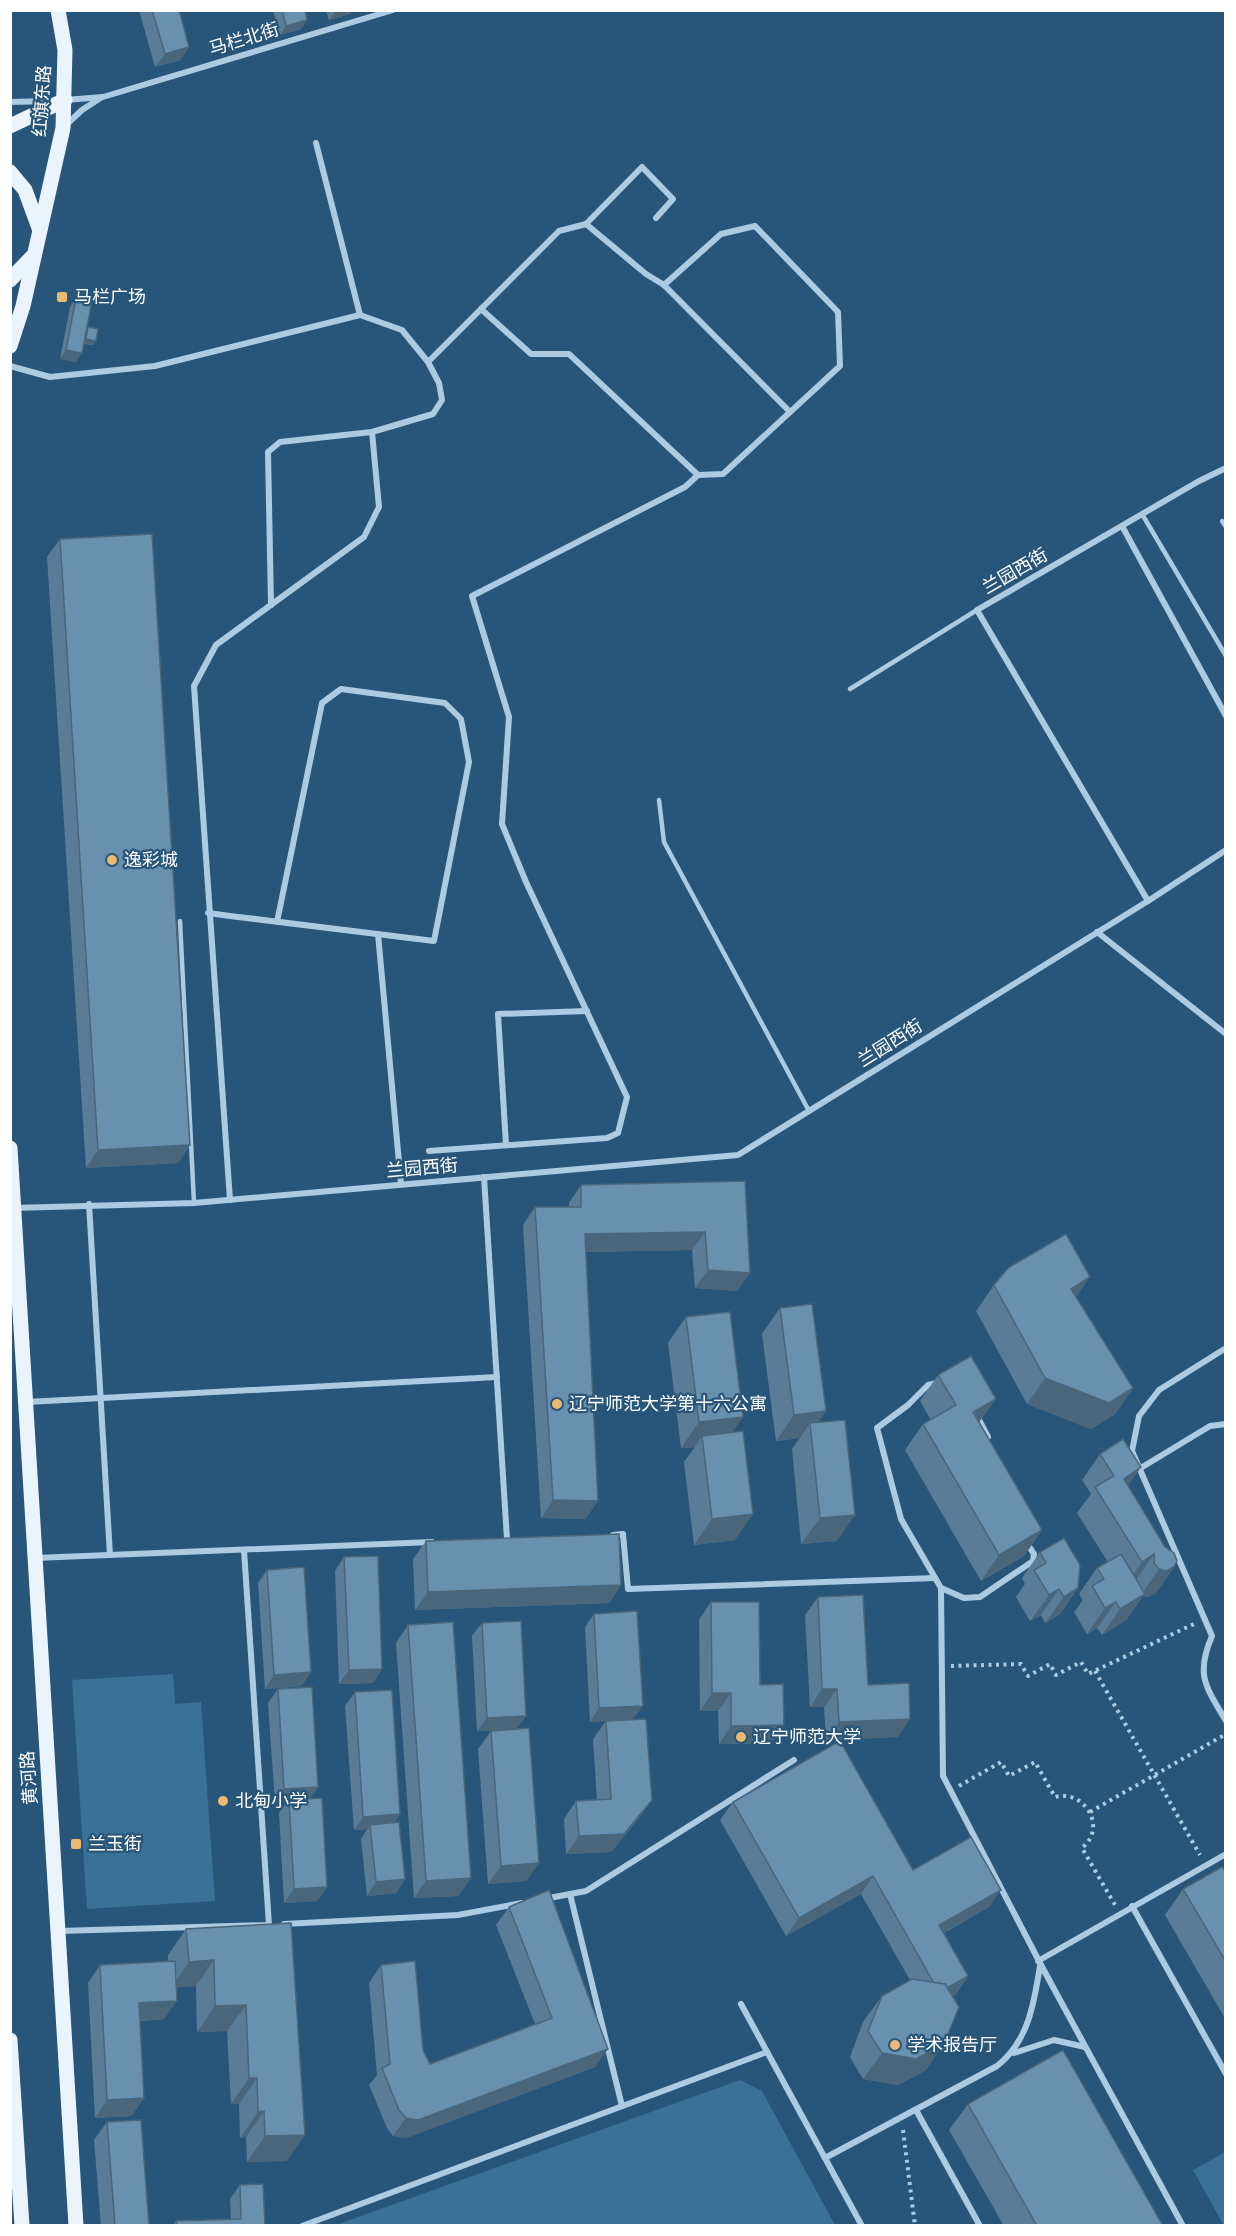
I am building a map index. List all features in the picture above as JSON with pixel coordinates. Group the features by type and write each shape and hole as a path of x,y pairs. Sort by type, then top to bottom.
{"main road":[{"name":"红旗东路","path":"39,228 63,128 65,50 58,10"},
{"path":"10,126 65,100"},
{"path":"10,171 25,190 39,228 23,306 10,346"},
{"path":"10,280 33,255"},
{"name":"黄河路","path":"10,1148 76,2226"},
{"path":"10,2040 21,2226"}],"street":[{"name":"马栏北街","path":"103,97 393,10"},
{"path":"10,102 103,97"},
{"path":"63,128 81,110 103,97"},
{"path":"316,143 360,315"},
{"path":"428,362 559,231 586,224 642,167 673,199 656,218"},
{"path":"586,224 646,274 664,285 790,412"},
{"path":"429,1151 607,1138 618,1133 627,1097 502,824 509,717 472,596 685,487 698,475 723,474 840,366 838,312 755,226 721,234 664,285"},
{"path":"481,309 531,354 568,354 698,475"},
{"path":"10,366 50,376 155,366 360,315 402,330 428,362 439,383 442,400 433,414 372,432 280,442 268,452 272,605"},
{"path":"230,1200 208,913 194,686 216,645 364,537 379,507 372,432"},
{"name":"兰园西街","path":"12,1208 89,1204 194,1203 738,1155 1148,901 977,610 1226,468"},
{"path":"1122,526 1226,716"},
{"path":"208,913 277,922 434,941 469,762 461,718 446,703 341,689 322,703 277,922"},
{"path":"1148,901 1226,850"},
{"path":"1097,932 1226,1034"},
{"path":"378,934 401,1184"},
{"path":"506,1145 498,1014 587,1011"},
{"path":"484,1177 507,1539"},
{"path":"89,1204 110,1555"},
{"path":"1226,1347 1160,1390 1140,1416 1132,1451 1212,1636 1204,1655 1204,1683 1226,1720"},
{"path":"27,1402 497,1377"},
{"path":"943,1383 928,1385 908,1405 878,1428 901,1519 941,1588 943,1776 1039,1963 1183,2226"},
{"path":"970,1402 990,1442"},
{"path":"1139,1469 1210,1426 1226,1424"},
{"path":"600,1535 623,1534 627,1588 935,1578"},
{"path":"941,1588 964,1598 980,1597 1018,1573 1034,1561 1034,1554 1021,1535"},
{"path":"495,1539 519,1538"},
{"path":"34,1558 435,1542"},
{"path":"244,1550 269,1925"},
{"path":"536,1901 586,1891 794,1760"},
{"path":"1039,1963 1132,1906 1226,1854"},
{"path":"570,1894 622,2106"},
{"path":"59,1931 269,1925 458,1915 525,1903"},
{"path":"1132,1906 1226,2074"},
{"path":"1014,2053 1033,2009 1039,1963"},
{"path":"741,2004 862,2226"},
{"path":"825,2158 997,2066 1014,2053 1054,2040 1085,2047"},
{"path":"302,2226 767,2052"},
{"path":"916,2110 980,2226"}],"lane":[{"path":"1142,514 1226,656"},
{"path":"1222,521 1226,527"},
{"path":"850,689 977,610"},
{"path":"659,800 664,842 809,1111"},
{"path":"180,921 194,1203"}],"path":[{"path":"941,1666 1021,1664 1028,1676 1050,1664 1056,1675 1081,1662 1088,1674 1204,1619"},
{"path":"1095,1671 1205,1865"},
{"path":"1090,1812 1226,1734"},
{"path":"950,1790 1002,1762 1010,1776 1035,1761 1055,1797 1065,1794 1075,1797 1085,1804 1090,1812 1094,1821 1092,1833 1082,1848 1120,1913"},
{"path":"902,2117 915,2226"}],"shaded area":[{"path":"173,1674 175,1704 201,1702 215,1901 87,1909 72,1680"},
{"path":"740,2080 762,2091 835,2225 336,2225"},
{"path":"1225,2152 1226,2225 1224,2226 1193,2170"}],"building":[{"path":"152,10 179,10 189,47 165,54"},
{"path":"282,10 305,10 307,20 286,26"},
{"path":"76,298 92,301 82,353 66,350"},
{"path":"88,327 98,329 96,341 86,339"},
{"name":"逸彩城","path":"152,534 190,1145 98,1150 60,539"},
{"name":"辽宁师范大学第十六公寓","path":"745,1181 750,1273 708,1270 705,1232 585,1234 598,1501 553,1500 535,1207 581,1207 581,1185"},
{"path":"1066,1234 1090,1277 1071,1289 1133,1388 1109,1403 1045,1378 994,1285 1008,1268"},
{"path":"812,1304 826,1411 794,1415 780,1308"},
{"path":"730,1312 743,1417 699,1422 686,1317"},
{"path":"971,1356 996,1399 973,1412 1042,1530 999,1555 923,1424 956,1405 938,1375"},
{"path":"845,1420 855,1515 820,1518 810,1423"},
{"path":"743,1431 753,1514 712,1519 702,1436"},
{"path":"1123,1439 1141,1467 1124,1479 1165,1547 1174,1553 1177,1561 1174,1567 1166,1571 1159,1569 1154,1563 1154,1554 1142,1562 1095,1487 1114,1476 1100,1454"},
{"path":"619,1534 621,1585 428,1592 426,1541"},
{"path":"1064,1538 1080,1565 1078,1588 1064,1597 1059,1589 1049,1595 1034,1570 1046,1563 1040,1552"},
{"path":"1121,1554 1145,1594 1120,1609 1116,1602 1105,1608 1092,1586 1104,1579 1097,1568"},
{"path":"378,1556 382,1669 349,1670 344,1557"},
{"path":"304,1567 311,1672 274,1675 267,1570"},
{"path":"863,1595 868,1685 909,1683 910,1719 839,1722 837,1689 822,1689 818,1597"},
{"path":"711,1602 759,1602 760,1685 783,1684 784,1725 731,1726 731,1693 712,1693"},
{"path":"637,1611 643,1706 599,1708 594,1614"},
{"path":"521,1621 526,1716 487,1718 482,1623"},
{"path":"453,1622 471,1878 426,1881 408,1625"},
{"path":"312,1687 318,1787 284,1789 278,1689"},
{"path":"392,1690 400,1814 363,1817 355,1692"},
{"path":"646,1719 652,1800 624,1834 579,1836 576,1801 611,1799 606,1721"},
{"path":"529,1728 539,1863 501,1866 491,1731"},
{"path":"840,1741 913,1870 971,1837 1001,1890 939,1925 968,1976 947,1988 945,1984 934,1983 873,1876 799,1918 733,1802"},
{"path":"322,1798 327,1887 294,1889 289,1800"},
{"path":"399,1822 405,1879 376,1882 370,1825"},
{"path":"1222,1867 1226,1872 1226,1962 1183,1889"},
{"path":"549,1890 608,2049 418,2120 406,2118 399,2110 382,2068 390,2064 381,1965 415,1961 423,2050 430,2064 552,2018 509,1907"},
{"path":"291,1923 305,2135 265,2136 264,2111 258,2112 257,2078 249,2078 246,2005 215,2006 214,1960 189,1962 186,1929"},
{"path":"175,1961 177,2001 139,2003 144,2098 107,2100 100,1965"},
{"path":"912,1979 945,1984 959,2007 944,2044 916,2059 882,2053 868,2031 882,1996"},
{"path":"1063,2050 1163,2226 1037,2226 968,2104"},
{"path":"141,2120 149,2226 115,2226 107,2122"},
{"path":"263,2184 265,2226 177,2226 176,2221 241,2219 240,2185"}],"place":[{"name":"马栏广场","path":"62,297"},
{"name":"逸彩城","path":"112,860"},
{"name":"辽宁师范大学第十六公寓","path":"557,1404"},
{"name":"辽宁师范大学","path":"741,1737"},
{"name":"北甸小学","path":"223,1801"},
{"name":"兰玉街","path":"76,1844"},
{"name":"学术报告厅","path":"895,2045"}]}
